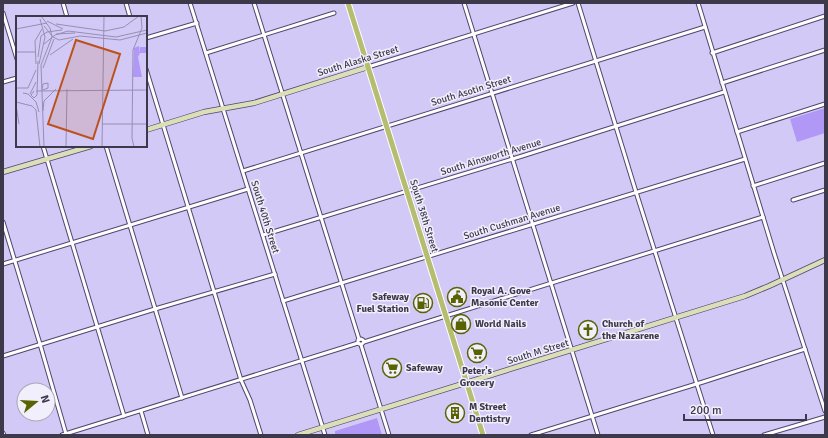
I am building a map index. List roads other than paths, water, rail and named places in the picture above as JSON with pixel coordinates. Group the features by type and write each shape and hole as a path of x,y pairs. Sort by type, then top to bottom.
{"main road":[{"name":"South 38th Street","path":"348,3 483,435"}],"street":[{"path":"63,3 67,16"},
{"path":"126,3 130,16"},
{"name":"South 40th Street","path":"190,3 325,435"},
{"path":"254,3 302,152 359,339 358,342 361,343 389,435"},
{"path":"464,3 598,435"},
{"name":"South Alaska Street","path":"147,130 196,114 249,104 283,94 574,3"},
{"path":"578,3 713,435"},
{"path":"698,3 753,186 825,411"},
{"path":"3,12 16,56"},
{"path":"206,53 334,13"},
{"path":"712,53 825,16"},
{"path":"147,38 197,23"},
{"name":"South Asotin Street","path":"243,170 705,27"},
{"path":"722,83 825,50"},
{"path":"147,72 241,380 249,397 261,435"},
{"path":"3,82 16,78"},
{"name":"South Ainsworth Avenue","path":"263,235 724,92"},
{"path":"737,132 825,104"},
{"path":"43,147 124,416"},
{"path":"3,172 88,147"},
{"path":"106,147 182,398"},
{"name":"South Cushman Avenue","path":"283,301 745,159"},
{"path":"753,186 825,163"},
{"path":"3,264 248,189"},
{"path":"793,200 825,190"},
{"path":"3,222 40,344 64,434 763,217"},
{"name":"South M Street","path":"298,435 745,296 825,260"},
{"path":"3,356 275,274"},
{"path":"531,435 805,349"},
{"path":"140,411 148,435"},
{"path":"764,435 825,417"}],"place":[{"name":"Royal A. Gove Masonic Center","path":"457,297"},
{"name":"Safeway Fuel Station","path":"423,303"},
{"name":"World Nails","path":"461,324"},
{"name":"Church of the Nazarene","path":"588,330"},
{"name":"Peter's Grocery","path":"477,353"},
{"name":"Safeway","path":"392,368"},
{"name":"M Street Dentistry","path":"455,413"}]}
